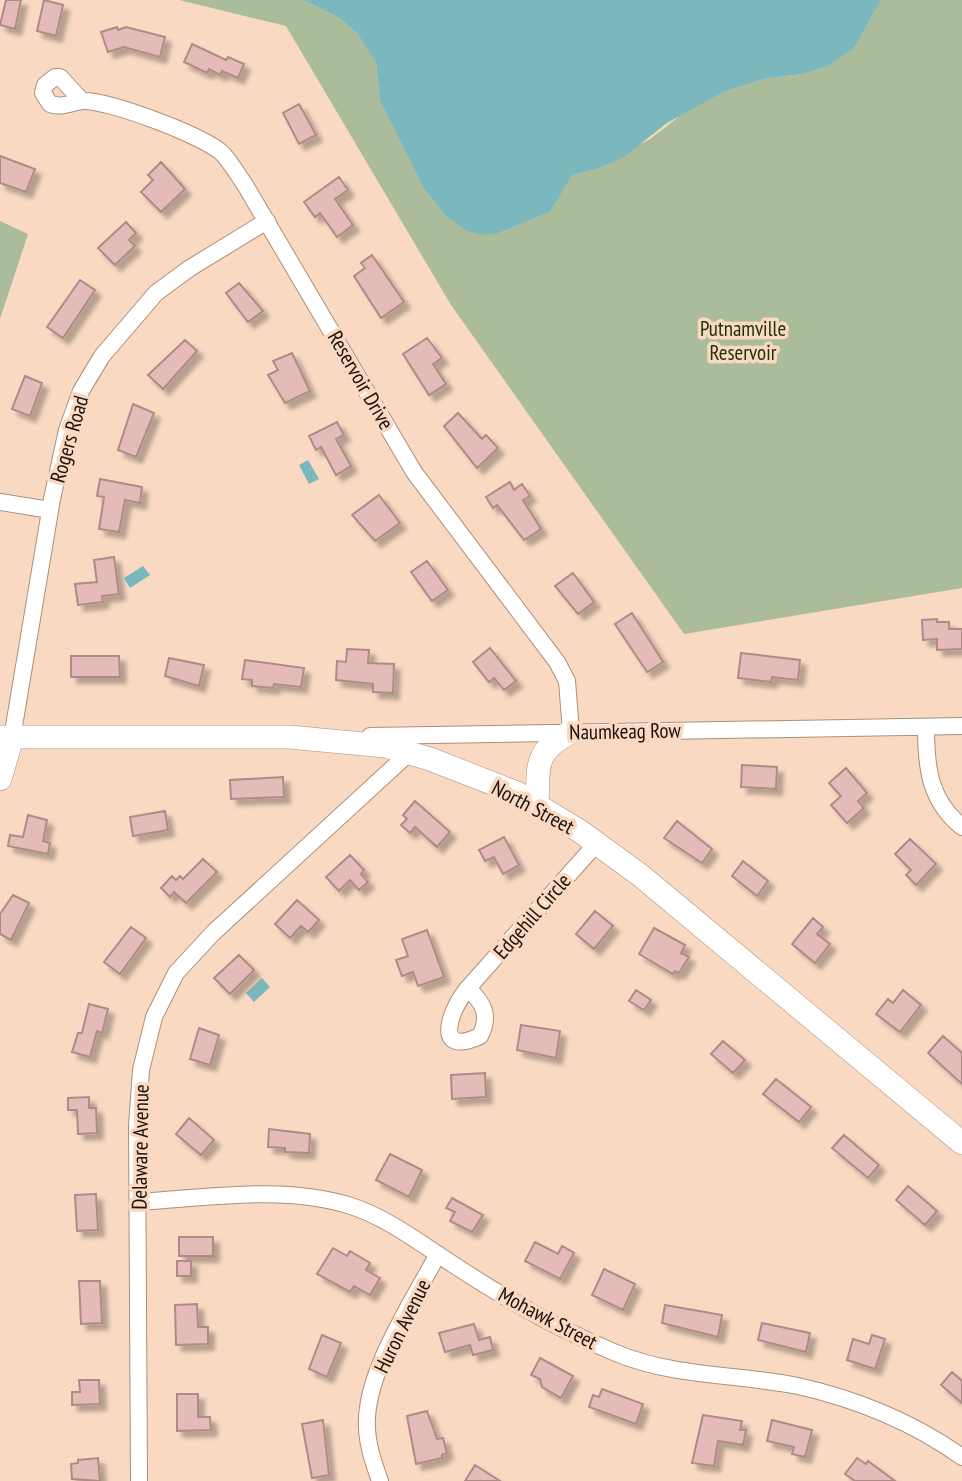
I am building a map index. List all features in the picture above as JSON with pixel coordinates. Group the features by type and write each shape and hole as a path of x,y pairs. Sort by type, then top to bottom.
{"street":[{"name":"Reservoir Drive","path":"82,101 136,114 186,131 222,153 267,222 414,472 557,662 566,681 571,732"},
{"name":"Rogers Road","path":"6,738 67,430 81,391 102,356 156,293 190,268 267,222"},
{"path":"0,502 50,510"},
{"name":"Naumkeag Row","path":"289,737 962,726"},
{"path":"926,727 926,768 937,799 962,827"},
{"path":"537,805 542,753 548,744 571,732"},
{"name":"North Street","path":"6,738 289,737 385,746 517,793 597,843 640,875 962,1143"},
{"path":"0,779 6,738"},
{"name":"Delaware Avenue","path":"139,1481 137,1126 141,1070 153,1017 176,973 213,933 409,753"},
{"name":"Edgehill Circle","path":"468,988 597,843"},
{"name":"Mohawk Street","path":"138,1202 304,1196 350,1206 402,1231 508,1298 618,1354 672,1368 799,1387 875,1410 941,1442 962,1457"},
{"name":"Huron Avenue","path":"380,1481 366,1427 370,1399 381,1364 438,1254"}],"green space":[{"name":"Putnamville Reservoir","path":"179,0 303,0 339,18 357,33 376,62 380,101 424,189 445,215 499,233 550,212 571,175 593,170 650,139 694,105 764,79 802,74 855,47 881,0 962,0 962,588 684,634 451,305 286,26"},
{"path":"0,221 28,234 0,319"}],"water":[{"path":"303,0 881,0 855,47 828,66 802,74 764,79 723,92 667,123 624,157 593,170 572,175 550,212 499,233 482,235 467,231 445,215 424,189 380,101 376,63 357,33 339,18"},
{"path":"308,460 319,479 309,484 299,465"},
{"path":"143,566 150,575 130,588 124,578"},
{"path":"262,978 270,987 254,1002 246,993"}],"building":[{"path":"6,0 21,0 15,29 0,25"},
{"path":"44,0 63,5 56,36 37,31"},
{"path":"117,27 118,30 126,27 165,37 160,57 124,47 108,52 101,32"},
{"path":"192,44 226,60 228,57 244,64 238,78 222,71 220,75 209,69 207,73 184,62"},
{"path":"299,104 316,135 299,144 283,113"},
{"path":"0,156 35,169 26,192 0,183"},
{"path":"161,162 185,189 161,212 141,192 153,180 148,175"},
{"path":"339,177 348,190 335,199 353,225 337,237 320,213 315,217 304,202"},
{"path":"126,222 136,233 129,240 135,246 115,265 98,248"},
{"path":"372,255 404,302 381,318 354,276 365,268 361,263"},
{"path":"80,280 95,290 63,338 47,327"},
{"path":"239,283 263,311 248,322 226,293"},
{"path":"427,338 442,358 433,364 446,384 429,395 403,354"},
{"path":"185,340 197,351 163,389 148,375"},
{"path":"292,353 310,391 285,403 268,375 278,370 273,361"},
{"path":"25,376 42,383 30,416 12,409"},
{"path":"133,404 154,413 136,457 118,450"},
{"path":"458,413 482,439 486,435 498,448 477,468 444,426"},
{"path":"337,422 344,435 336,439 351,466 336,475 321,447 316,450 309,436"},
{"path":"100,479 142,487 140,503 125,500 119,532 99,529 104,497 97,496"},
{"path":"510,482 514,490 522,484 530,496 523,500 541,529 524,540 497,505 493,508 486,497"},
{"path":"379,495 400,523 375,541 352,515"},
{"path":"114,557 119,594 102,596 103,602 78,605 75,584 97,582 94,560"},
{"path":"427,561 448,590 432,601 411,572"},
{"path":"573,573 594,602 578,614 555,586"},
{"path":"632,613 663,662 647,672 615,624"},
{"path":"937,619 937,622 949,622 949,629 962,629 962,649 937,650 937,639 923,640 922,620"},
{"path":"490,648 516,681 504,690 494,678 489,682 473,662"},
{"path":"347,649 369,650 368,663 394,664 393,693 373,692 373,684 336,680 337,661 346,662"},
{"path":"741,653 800,660 798,680 772,677 771,682 738,678"},
{"path":"71,656 119,656 120,677 71,677"},
{"path":"169,658 204,665 199,686 165,676"},
{"path":"245,660 304,668 301,687 274,684 273,688 252,686 252,680 242,679"},
{"path":"742,765 777,767 776,789 741,787"},
{"path":"846,768 867,793 858,801 864,808 847,823 831,805 841,796 829,783"},
{"path":"283,777 284,797 231,799 230,780"},
{"path":"415,801 450,832 437,847 415,827 410,833 401,825 407,819 403,815"},
{"path":"165,811 168,830 133,836 130,817"},
{"path":"28,815 47,820 43,841 50,843 48,854 8,846 10,835 23,837"},
{"path":"677,821 712,849 702,863 664,838"},
{"path":"504,837 519,865 503,874 494,857 485,861 479,850"},
{"path":"910,839 936,864 916,885 906,875 911,870 895,854"},
{"path":"350,855 364,870 361,874 368,882 359,890 350,880 339,891 326,877"},
{"path":"203,859 217,872 186,903 174,892 170,897 161,888 172,876 176,880 180,876 183,879"},
{"path":"743,861 768,881 757,896 732,876"},
{"path":"13,895 29,903 11,940 0,934 0,914"},
{"path":"297,900 319,920 308,932 301,926 290,938 275,924"},
{"path":"595,911 613,926 594,949 576,934"},
{"path":"813,918 823,927 817,934 830,944 815,963 792,944"},
{"path":"131,927 146,938 120,974 104,962"},
{"path":"654,928 685,945 681,953 689,957 679,973 675,971 673,974 639,954"},
{"path":"427,930 444,977 418,986 413,972 402,976 396,960 408,956 402,939"},
{"path":"239,955 254,970 230,994 214,978"},
{"path":"636,990 651,1000 644,1010 629,1001"},
{"path":"903,990 921,1005 900,1032 876,1014 888,999 893,1003"},
{"path":"89,1004 108,1009 102,1033 97,1031 90,1057 72,1052 78,1033 82,1033"},
{"path":"521,1025 560,1031 556,1058 517,1050"},
{"path":"199,1028 219,1035 210,1065 190,1059"},
{"path":"943,1036 962,1053 962,1084 928,1053"},
{"path":"723,1041 745,1060 733,1073 711,1054"},
{"path":"485,1073 486,1097 452,1099 451,1075"},
{"path":"776,1079 811,1107 799,1122 763,1094"},
{"path":"89,1097 89,1108 96,1108 97,1133 78,1134 77,1110 68,1110 68,1098"},
{"path":"189,1118 214,1140 201,1155 176,1134"},
{"path":"269,1129 310,1134 309,1153 285,1152 285,1148 268,1147"},
{"path":"844,1135 879,1165 868,1178 832,1148"},
{"path":"390,1154 422,1170 409,1197 376,1180"},
{"path":"908,1186 937,1211 925,1225 896,1200"},
{"path":"96,1194 98,1230 77,1231 75,1195"},
{"path":"452,1198 483,1215 472,1232 450,1221 455,1212 446,1208"},
{"path":"179,1237 213,1237 213,1256 179,1256"},
{"path":"535,1242 558,1254 562,1246 574,1253 560,1279 525,1261"},
{"path":"333,1248 347,1256 350,1251 370,1263 366,1270 380,1278 370,1295 354,1286 350,1292 317,1274"},
{"path":"177,1261 191,1261 191,1276 177,1276"},
{"path":"604,1269 635,1284 623,1310 592,1295"},
{"path":"79,1281 100,1281 102,1323 81,1324"},
{"path":"197,1304 198,1327 208,1327 208,1344 176,1345 175,1305"},
{"path":"665,1305 722,1315 718,1337 662,1323"},
{"path":"762,1323 810,1333 806,1352 758,1340"},
{"path":"474,1324 479,1340 490,1337 493,1350 473,1355 470,1345 445,1352 439,1333"},
{"path":"322,1335 341,1343 327,1377 309,1369"},
{"path":"872,1335 885,1339 875,1369 847,1360 853,1339 869,1344"},
{"path":"540,1358 573,1376 561,1398 542,1387 540,1379 531,1375"},
{"path":"952,1372 962,1381 962,1403 941,1385"},
{"path":"79,1380 99,1380 100,1404 72,1405 72,1392 80,1392"},
{"path":"602,1389 643,1404 636,1424 589,1407 593,1395 599,1397"},
{"path":"177,1394 198,1394 198,1417 210,1417 211,1430 177,1431"},
{"path":"427,1411 437,1439 443,1438 447,1453 442,1455 442,1458 416,1464 407,1416"},
{"path":"703,1415 742,1421 740,1430 746,1430 743,1445 718,1441 714,1466 692,1463"},
{"path":"323,1420 329,1475 312,1478 302,1424"},
{"path":"772,1420 812,1430 805,1457 792,1454 794,1447 767,1441"},
{"path":"98,1458 100,1481 72,1479 71,1464 78,1463 78,1460"},
{"path":"857,1458 866,1464 868,1461 895,1481 855,1481 845,1474"},
{"path":"475,1465 500,1481 465,1481"}]}
